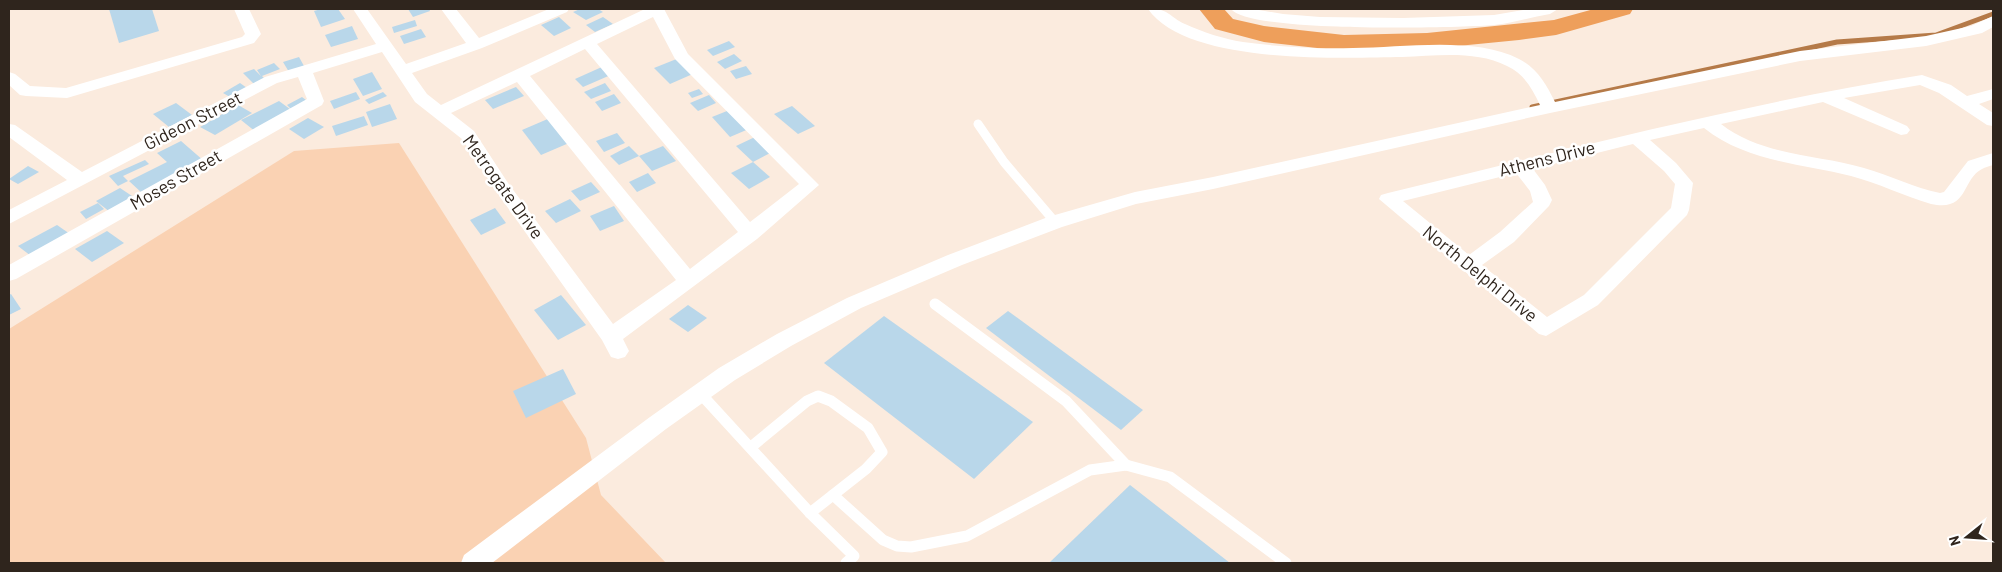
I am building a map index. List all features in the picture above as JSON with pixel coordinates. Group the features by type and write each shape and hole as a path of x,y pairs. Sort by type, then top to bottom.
{"street":[{"path":"9,77 26,91 67,93 248,40 253,34 241,9"},
{"name":"Metrogate Drive","path":"360,9 421,98 468,135 502,187 614,344 688,281"},
{"path":"448,9 476,46"},
{"path":"402,71 476,46 535,14 562,9"},
{"path":"438,113 521,76 657,9 681,56 810,184 750,234 688,281 521,76"},
{"path":"1156,9 1164,18 1200,37 1281,51 1436,52 1493,56 1524,69 1533,78 1550,108"},
{"path":"1239,9 1243,12 1266,16 1324,22 1495,20 1550,9"},
{"path":"473,563 700,393 784,340 854,303 963,257 1055,222 1135,198 1213,183 1550,108 1800,56 1878,45 1926,41 1976,30 1993,21"},
{"path":"1976,30 1993,40"},
{"path":"588,43 750,234"},
{"name":"Gideon Street","path":"9,218 271,80 386,46"},
{"name":"Moses Street","path":"9,274 316,100 304,71"},
{"name":"Athens Drive","path":"1388,199 1707,122 1825,96 1922,80 1945,89 1993,121"},
{"path":"1966,102 1993,94"},
{"path":"1825,96 1901,130"},
{"path":"1707,122 1718,133 1753,150 1857,172 1914,193 1942,200 1950,196 1974,165 1993,159"},
{"path":"9,129 80,179"},
{"name":"North Delphi Drive","path":"1388,199 1546,328 1592,300 1680,210 1684,183 1670,167 1636,138"},
{"path":"1469,265 1507,237 1540,206 1543,200 1538,189 1520,166"}],"lane":[{"path":"978,124 1004,162 1037,204 1055,222"},
{"path":"935,304 1066,401 1126,466"},
{"path":"700,393 810,513 854,556 846,563"},
{"path":"751,447 807,401 821,396 867,427 879,444 882,452 866,469 810,513"},
{"path":"833,495 884,540 897,546 911,547 967,536 1090,470 1126,466 1170,477 1286,563"}],"shaded area":[{"path":"399,143 586,438 601,495 666,563 9,563 9,329 294,151"}],"building":[{"path":"109,9 152,9 159,31 119,43"},
{"path":"338,9 345,19 321,27 314,11"},
{"path":"408,9 429,9 430,11 413,17"},
{"path":"580,9 598,9 603,12 586,20 573,12"},
{"path":"559,17 571,28 554,36 541,25"},
{"path":"603,17 613,24 595,32 586,25"},
{"path":"415,20 417,26 394,33 392,27"},
{"path":"352,26 358,39 331,47 325,35"},
{"path":"421,29 426,37 404,44 400,36"},
{"path":"729,41 735,47 713,56 707,50"},
{"path":"734,54 742,61 725,69 717,62"},
{"path":"299,57 304,66 289,72 283,62"},
{"path":"679,58 695,73 670,84 654,68"},
{"path":"274,63 280,69 262,76 265,79 254,84 243,73 254,69 261,76 257,70"},
{"path":"604,66 613,74 583,87 575,79"},
{"path":"746,66 752,74 736,79 730,71"},
{"path":"372,72 382,89 363,96 353,79"},
{"path":"240,83 247,88 230,97 223,93"},
{"path":"605,83 611,91 591,99 584,92"},
{"path":"516,87 524,96 493,109 485,100"},
{"path":"699,89 703,94 692,98 688,93"},
{"path":"356,92 360,99 334,109 330,101"},
{"path":"383,92 387,96 369,104 365,100"},
{"path":"614,94 621,103 602,111 595,102"},
{"path":"709,95 716,103 698,111 690,103"},
{"path":"302,97 310,103 294,112 287,105"},
{"path":"279,101 294,112 256,132 241,120"},
{"path":"176,103 192,115 169,127 153,114"},
{"path":"390,104 397,119 372,127 366,112"},
{"path":"238,105 252,113 215,135 200,127"},
{"path":"792,106 815,126 798,134 774,114"},
{"path":"732,109 751,128 730,137 712,117"},
{"path":"364,116 368,125 336,136 332,126"},
{"path":"308,118 324,127 304,139 289,129"},
{"path":"550,118 569,143 541,155 522,130"},
{"path":"617,133 625,143 604,152 596,141"},
{"path":"757,136 774,151 753,162 736,146"},
{"path":"181,141 204,161 142,193 129,181 167,162 157,153"},
{"path":"629,146 639,156 619,165 610,156"},
{"path":"663,146 676,161 652,171 639,156"},
{"path":"145,160 149,164 123,176 128,181 118,186 109,176"},
{"path":"753,162 770,177 749,189 731,173"},
{"path":"28,166 39,172 18,184 9,179"},
{"path":"648,173 656,183 637,192 629,182"},
{"path":"591,182 600,192 580,201 571,191"},
{"path":"120,188 135,198 110,212 96,201"},
{"path":"570,199 581,211 556,223 545,211"},
{"path":"98,203 104,209 86,219 80,212"},
{"path":"614,206 624,221 600,231 590,216"},
{"path":"495,208 506,223 481,235 470,220"},
{"path":"57,225 70,234 31,256 18,246"},
{"path":"107,231 124,243 92,262 75,249"},
{"path":"11,294 21,309 9,315 9,295"},
{"path":"561,295 586,325 558,340 534,310"},
{"path":"688,305 707,318 688,332 669,319"},
{"path":"1008,311 1143,410 1121,430 986,328"},
{"path":"884,316 1033,422 974,479 824,363"},
{"path":"563,369 576,394 526,418 513,391"},
{"path":"1130,485 1230,563 1049,563"}],"waterway":[{"path":"1211,9 1224,24 1264,34 1344,43 1427,41 1519,32 1556,27 1621,9"},
{"path":"1532,107 1837,42 1936,35 1993,14"}]}
